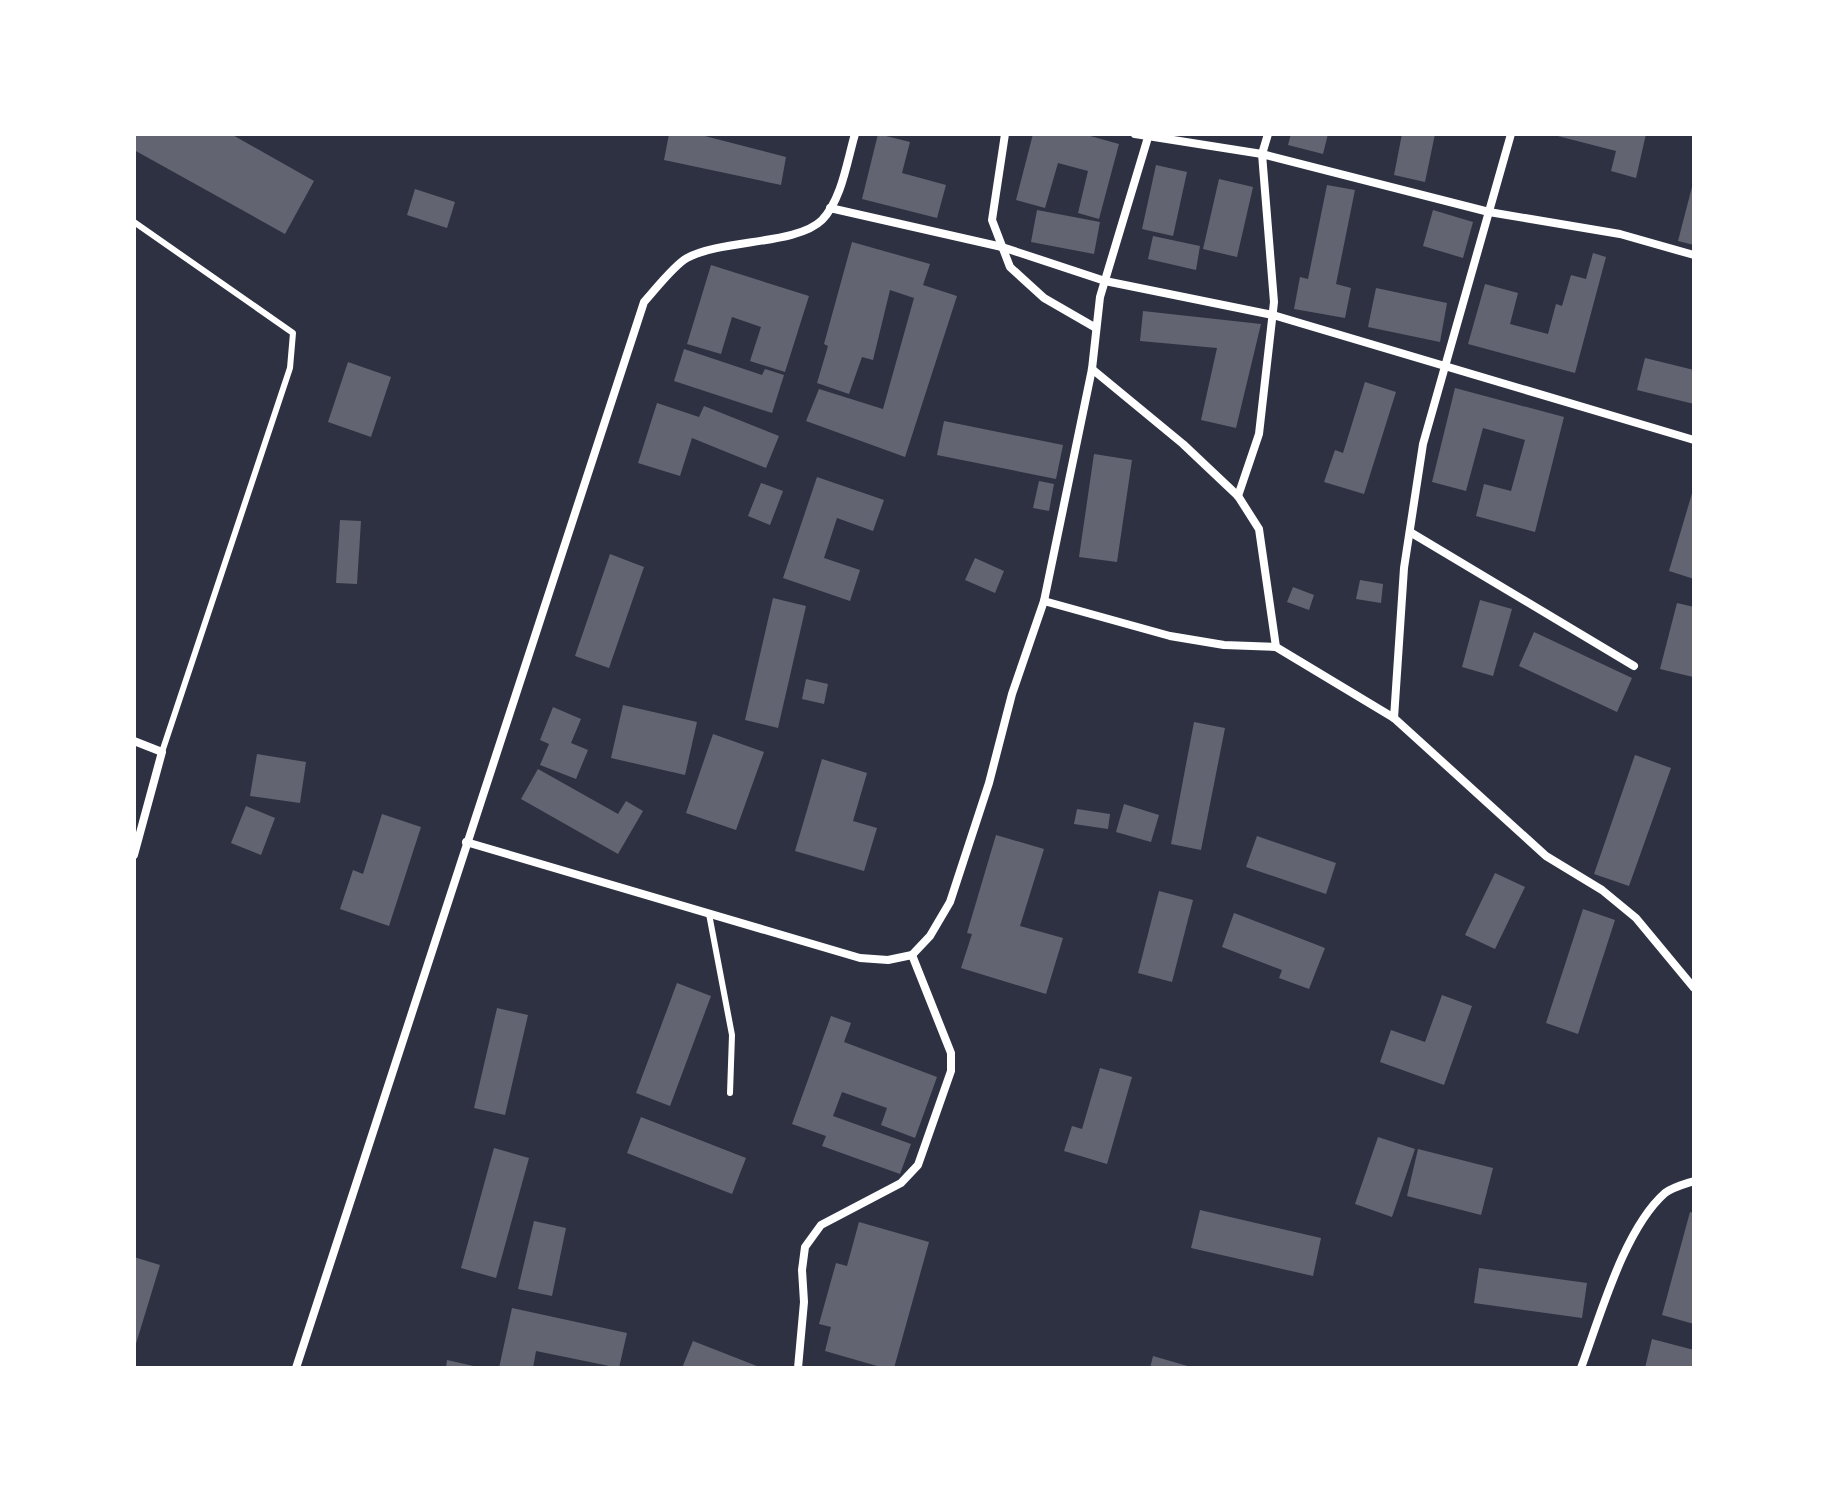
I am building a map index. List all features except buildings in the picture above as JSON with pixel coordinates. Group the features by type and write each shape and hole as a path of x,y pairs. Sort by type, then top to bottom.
{"street":[{"path":"296,1368 644,302 686,258 740,243 810,231 825,217 837,194 855,134"},
{"path":"1005,134 992,220 1010,267 1044,298 1096,328"},
{"path":"1135,134 1262,154 1489,212 1620,234 1694,255"},
{"path":"1238,496 1259,434 1273,315 1262,154 1268,134"},
{"path":"1394,718 1404,568 1423,444 1511,134"},
{"path":"466,842 860,958 888,960 912,955 930,936 950,902 989,783 1012,694 1044,601 1092,369 1105,281 1148,136"},
{"path":"830,208 1002,247 1105,281 1273,315 1694,440"},
{"path":"1092,369 1183,444 1238,496 1259,529 1276,647"},
{"path":"1410,532 1634,666"},
{"path":"1044,601 1170,636 1224,645 1276,647 1394,718 1546,856 1602,890 1636,918 1694,988"},
{"path":"134,741 162,752 134,855"},
{"path":"798,1368 805,1247 821,1225 901,1183 918,1165 951,1071 951,1053 912,955"},
{"path":"1581,1368 1620,1264 1644,1219 1667,1192 1694,1181"}],"lane":[{"path":"134,222 293,333 290,368 162,752"},
{"path":"709,914 732,1035 730,1093"}]}
